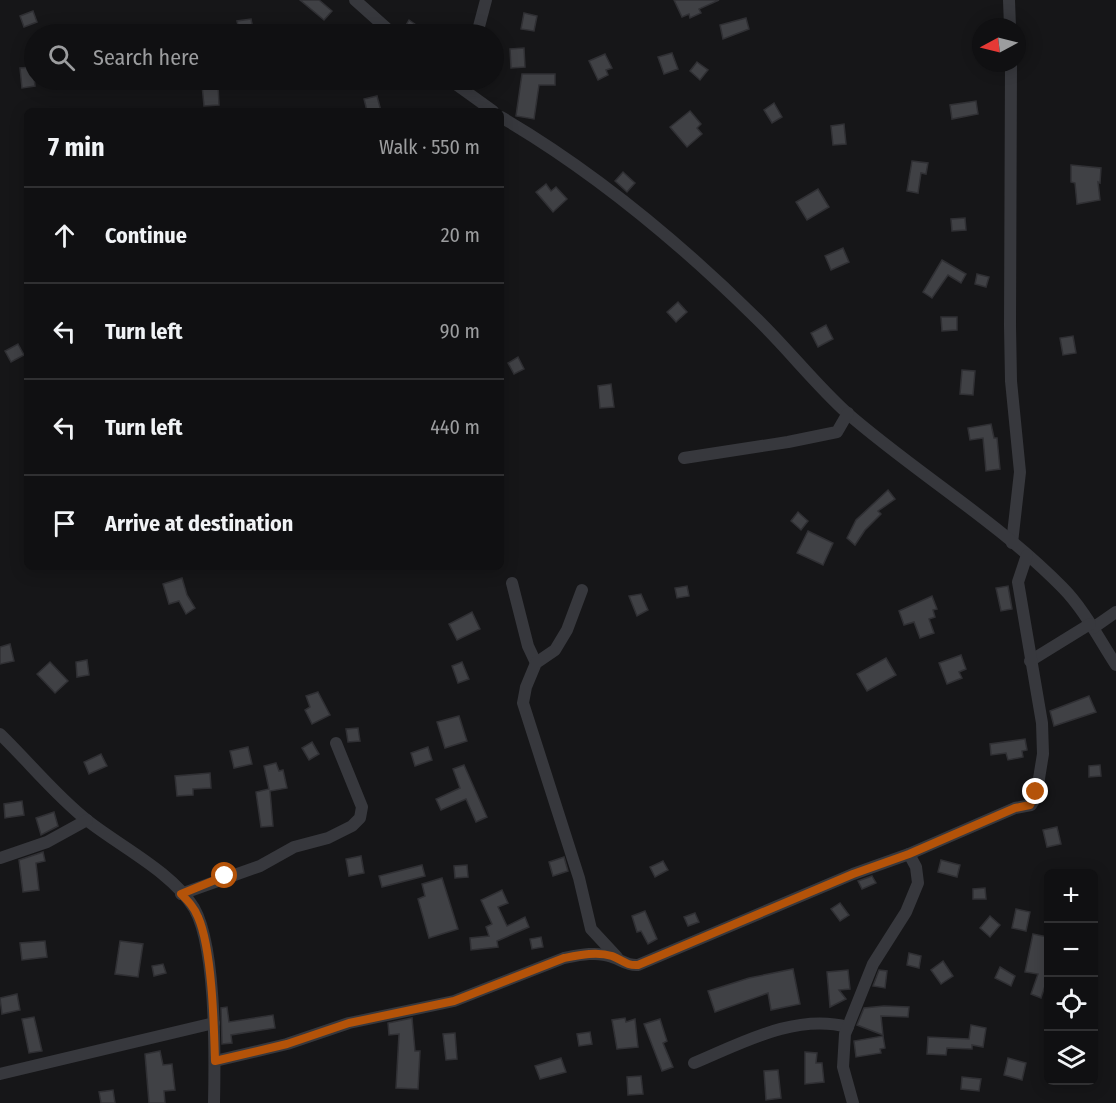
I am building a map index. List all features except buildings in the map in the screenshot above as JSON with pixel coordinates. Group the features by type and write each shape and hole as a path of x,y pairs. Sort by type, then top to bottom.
{"street":[{"path":"355,0 382,24"},
{"path":"480,24 486,0"},
{"path":"1009,0 1010,18"},
{"path":"1011,72 1011,381 1020,472 1012,543"},
{"path":"470,90 490,108"},
{"path":"504,119 574,162 629,205 758,320 848,413 1027,555 1063,588 1092,626 1116,665"},
{"path":"684,458 837,432 848,413"},
{"path":"215,1061 252,1053 349,1023 454,1001 564,958 596,954 610,956 626,964 638,965 662,957 853,874 909,854 1015,808 1030,805 1036,797 1043,754 1042,723 1018,582 1027,555"},
{"path":"512,583 528,646 536,663"},
{"path":"582,590 567,630 555,650 536,663 526,687 523,703 579,878 591,929 620,960"},
{"path":"1030,661 1116,612"},
{"path":"0,734 87,820 150,865 193,906 203,935 214,1023 214,1103"},
{"path":"181,894 260,866 294,847 328,838 352,826 360,818 362,807 336,743"},
{"path":"0,858 47,842 87,820"},
{"path":"854,1103 843,1067 844,1040 873,964 906,912 918,883 916,867 909,854"},
{"path":"0,1074 214,1023"},
{"path":"694,1063 766,1032 816,1023 848,1027"}],"route":[{"path":"225,876 181,894 193,906 203,935 214,1023 215,1061 241,1057 287,1044 349,1023 420,1006 454,1001 564,958 596,954 610,956 631,966 638,965 662,957 853,874 909,854 1015,808 1030,805 1036,797 1036,792"}]}
